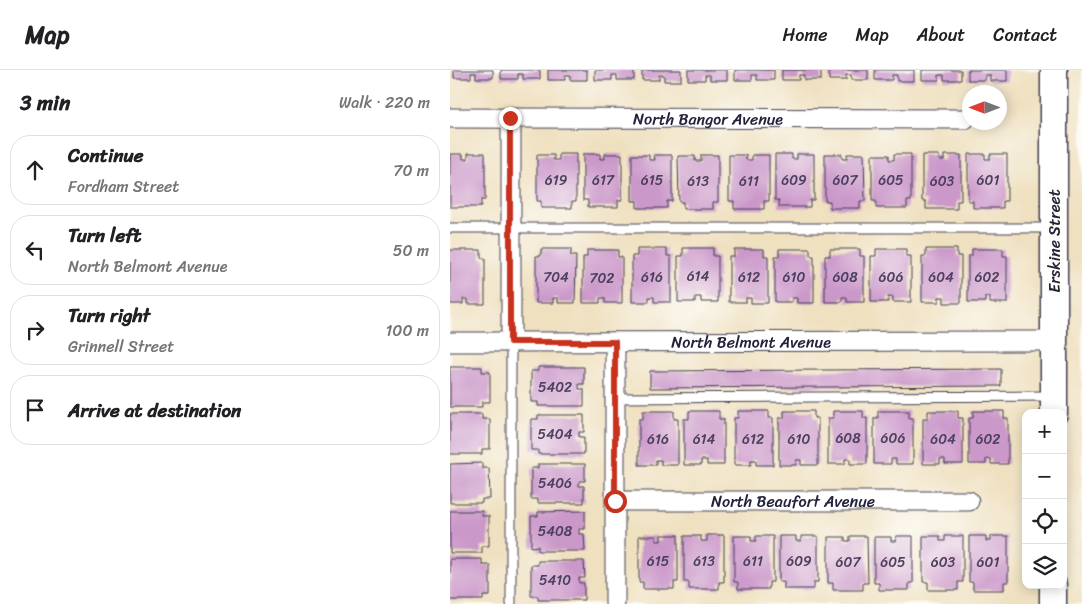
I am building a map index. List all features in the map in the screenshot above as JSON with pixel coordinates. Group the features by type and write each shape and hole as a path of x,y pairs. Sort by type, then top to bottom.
{"main road":[{"name":"Erskine Street","path":"1054,70 1054,404"},
{"path":"1053,604 1054,589"}],"street":[{"name":"North Bangor Avenue","path":"450,118 962,119"},
{"path":"510,118 510,342"},
{"name":"North Belmont Avenue","path":"450,342 1054,342"},
{"path":"615,342 615,604"},
{"name":"North Beaufort Avenue","path":"615,501 969,501"}],"lane":[{"path":"450,228 1054,228"},
{"path":"510,342 510,604"},
{"path":"615,398 1054,404"}],"building":[{"path":"454,70 493,70 493,78 476,78 476,73 471,73 471,78 454,78"},
{"path":"501,70 540,70 540,79 523,79 523,74 518,74 518,79 501,79"},
{"path":"548,70 587,70 587,80 570,80 570,75 565,75 565,80 548,80"},
{"path":"595,70 634,70 634,80 617,80 617,75 612,75 612,80 595,80"},
{"path":"642,70 681,70 681,81 664,81 664,75 659,75 659,80 642,80"},
{"path":"688,70 727,70 727,80 710,80 710,75 705,75 705,80 688,80"},
{"path":"735,70 774,70 774,80 757,80 757,75 752,75 752,80 735,80"},
{"path":"782,70 821,70 821,80 804,80 804,75 799,75 799,80 782,80"},
{"path":"829,70 868,70 868,80 851,80 851,75 846,75 846,80 829,80"},
{"path":"875,70 914,70 914,81 897,81 897,75 892,75 892,80 875,80"},
{"path":"922,70 961,70 961,80 944,80 944,75 939,75 939,80 922,80"},
{"path":"968,70 1007,70 1007,81 990,81 990,75 985,75 985,80 968,80"},
{"path":"468,153 485,153 485,200 481,200 481,207 450,207 450,154 463,154 463,159 468,159"},
{"path":"559,154 576,154 576,201 572,201 572,208 541,208 541,201 537,201 537,155 554,155 554,160 559,160"},
{"path":"583,154 600,154 600,159 605,159 605,154 622,154 622,200 618,200 618,207 588,207 588,200 583,200"},
{"path":"775,154 792,154 792,159 797,159 797,154 814,154 814,200 810,200 810,207 779,207 779,200 775,200"},
{"path":"825,154 842,154 842,159 847,159 847,154 864,154 865,201 860,201 860,208 830,208 830,201 825,201"},
{"path":"894,154 911,154 911,201 907,201 907,208 876,208 876,201 872,201 872,155 889,155 889,160 894,160"},
{"path":"968,154 985,154 985,159 990,159 990,154 1007,154 1007,201 1003,201 1003,208 973,208 973,201 968,201"},
{"path":"632,155 649,155 649,160 655,160 654,155 672,155 672,201 667,201 667,208 637,208 637,201 632,201"},
{"path":"701,155 718,155 718,202 713,202 713,209 683,209 683,202 679,202 678,156 695,156 695,161 701,161"},
{"path":"729,155 746,155 746,160 752,160 752,155 769,155 769,201 764,201 764,209 734,209 734,201 729,201"},
{"path":"922,155 939,155 939,160 944,160 944,155 961,155 961,201 957,201 957,209 926,209 926,201 922,201"},
{"path":"683,248 713,248 713,256 718,256 718,302 701,302 701,297 695,297 695,302 678,302 678,256 683,256"},
{"path":"541,249 571,249 571,256 576,256 575,303 558,303 558,298 553,298 553,303 536,303 536,256 541,256"},
{"path":"637,249 667,249 667,256 671,256 671,302 654,302 654,297 649,297 649,302 632,302 632,256 637,256"},
{"path":"734,249 764,249 764,256 768,256 768,303 751,303 751,298 746,298 746,302 729,302 729,256 734,256"},
{"path":"779,249 810,249 810,256 814,256 814,303 797,303 797,298 792,298 792,302 775,302 775,256 779,256"},
{"path":"830,249 860,249 860,256 864,256 864,302 847,302 847,297 842,297 842,302 825,302 825,256 830,256"},
{"path":"876,249 906,249 906,256 911,256 911,302 893,302 893,297 888,297 888,302 871,302 871,256 876,256"},
{"path":"926,249 957,249 957,256 961,256 961,303 944,303 944,297 939,297 939,302 922,302 922,256 926,256"},
{"path":"972,249 1003,249 1003,256 1007,256 1007,303 990,303 990,297 985,297 985,302 968,302 968,256 972,256"},
{"path":"450,250 481,250 481,258 485,258 485,304 468,304 468,299 463,299 463,304 450,304"},
{"path":"587,250 618,250 618,257 622,257 622,303 605,303 605,298 600,298 600,303 583,303 583,257 587,257"},
{"path":"450,367 482,367 482,372 490,372 490,402 482,402 482,407 450,407"},
{"path":"538,367 584,367 584,384 579,384 579,389 584,389 584,406 538,406 538,402 531,402 531,371 538,371"},
{"path":"1001,369 1001,386 650,388 650,371"},
{"path":"643,411 674,411 674,419 678,419 678,465 661,465 661,460 656,460 656,465 639,465 639,419 643,419"},
{"path":"689,411 719,411 719,419 724,419 724,465 707,465 707,460 701,460 701,465 684,465 684,419 689,419"},
{"path":"738,411 769,411 769,418 773,418 773,465 756,465 756,460 751,460 751,465 734,465 734,418 738,418"},
{"path":"784,411 814,411 814,418 818,418 818,465 801,465 801,460 796,460 796,465 779,465 779,418 784,418"},
{"path":"833,411 863,411 863,418 867,418 867,464 850,464 850,459 845,459 845,464 828,464 828,418 833,418"},
{"path":"878,411 909,411 909,418 913,418 913,464 896,464 896,459 891,459 891,464 874,464 874,418 878,418"},
{"path":"928,411 958,411 958,418 963,418 963,464 945,464 945,459 940,459 940,464 923,464 923,418 928,418"},
{"path":"973,411 1004,411 1004,418 1008,418 1008,464 991,464 991,459 986,459 986,464 969,464 969,418 973,418"},
{"path":"450,414 482,414 482,419 490,419 490,449 482,449 482,454 450,454"},
{"path":"538,415 584,415 584,432 579,432 579,437 584,437 584,454 538,454 538,450 531,450 531,419 538,419"},
{"path":"482,463 482,468 489,468 490,499 482,499 482,503 450,503 450,464"},
{"path":"538,464 585,464 585,481 579,481 579,486 584,486 584,503 538,503 538,499 531,499 531,468 538,468"},
{"path":"450,511 482,511 482,516 489,516 489,546 482,546 482,553 450,553"},
{"path":"585,511 585,529 579,529 579,534 584,534 585,551 538,551 538,546 531,547 531,516 538,516 538,512"},
{"path":"661,535 678,535 678,582 674,582 674,589 643,589 643,582 639,582 639,536 656,536 656,541 661,541"},
{"path":"707,535 724,535 724,582 719,582 719,589 689,589 689,582 684,582 684,536 701,536 701,541 707,541"},
{"path":"734,536 751,536 751,541 756,541 756,536 773,536 773,582 769,582 769,589 738,589 738,582 734,582"},
{"path":"779,536 796,536 796,541 801,541 801,536 818,536 818,582 814,582 814,589 784,589 784,582 779,582"},
{"path":"850,536 867,536 868,583 863,583 863,590 833,590 833,583 828,583 828,537 845,537 845,541 850,541"},
{"path":"896,536 913,536 913,583 909,583 909,590 879,590 879,583 874,583 874,537 891,537 891,541 896,541"},
{"path":"923,536 940,536 940,541 945,541 945,536 963,536 963,582 958,582 958,590 928,590 928,582 923,582"},
{"path":"969,536 986,536 986,541 991,541 991,536 1008,536 1008,582 1004,582 1004,590 973,590 973,582 969,582"},
{"path":"450,559 482,559 482,565 490,565 490,596 483,596 483,600 450,600"},
{"path":"538,561 584,561 585,578 579,578 579,583 584,583 584,600 538,600 538,596 531,596 531,565 538,565"}],"route":[{"path":"510,118 510,342 615,342 615,501"}]}
